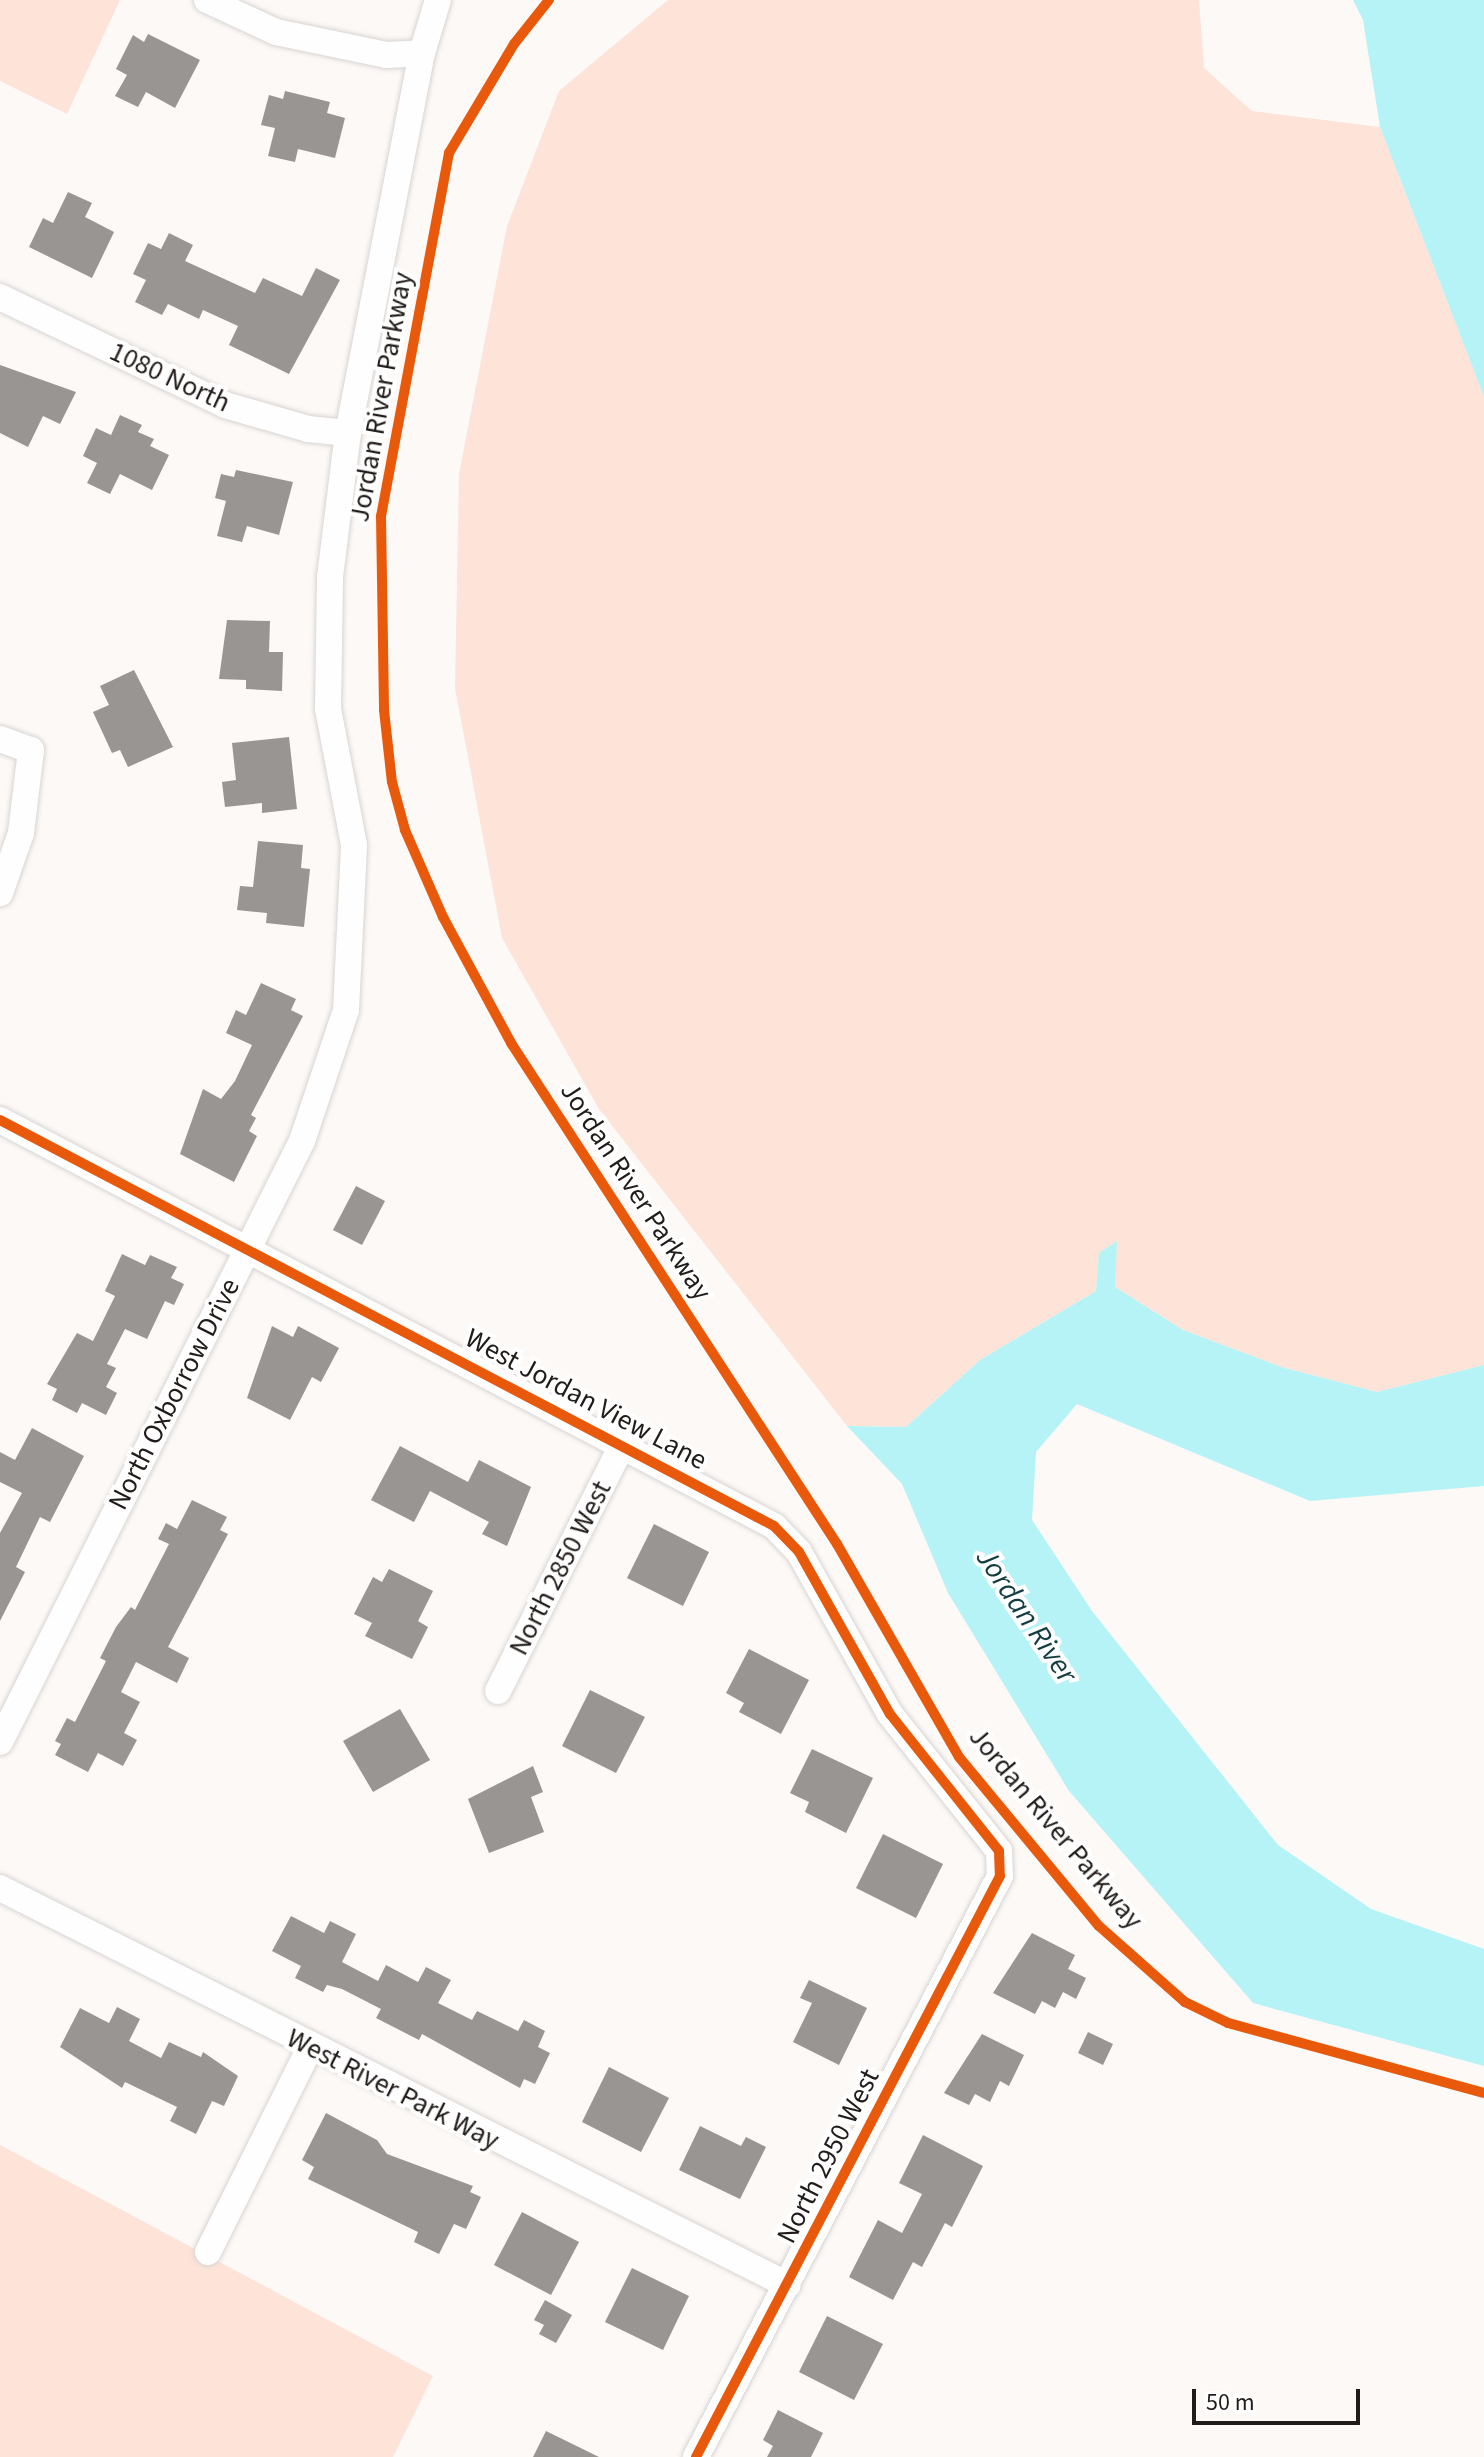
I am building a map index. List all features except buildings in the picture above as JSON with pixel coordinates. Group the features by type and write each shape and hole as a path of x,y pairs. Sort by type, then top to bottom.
{"street":[{"path":"207,0 276,32 387,55 422,53"},
{"name":"North Oxborrow Drive","path":"0,1742 249,1246 327,1076 352,965 354,845 328,709 330,577 348,433 422,53 438,0"},
{"name":"1080 North","path":"0,297 225,405 308,429 348,433"},
{"path":"0,739 31,750 21,833 0,893"},
{"name":"West Jordan View Lane","path":"0,1120 249,1246 774,1526 799,1552 890,1714 999,1851 1000,1876"},
{"name":"North 2850 West","path":"498,1691 622,1445"},
{"name":"North 2950 West","path":"696,2457 1000,1876"},
{"name":"West River Park Way","path":"0,1888 310,2047 788,2285"},
{"path":"208,2252 310,2047"}],"shaded area":[{"path":"0,0 120,0 67,114 0,81"},
{"path":"668,0 1199,0 1204,68 1252,111 1380,127 1484,397 1484,1365 1377,1392 1281,1367 1183,1330 1115,1287 1116,1242 1099,1254 1096,1291 980,1360 906,1427 847,1426 599,1109 502,938 455,688 459,474 507,226 559,91"},
{"path":"0,2145 433,2376 393,2457 0,2457"}],"water":[{"path":"1353,0 1484,0 1484,397 1380,127 1363,20"},
{"name":"Jordan River","path":"1117,1241 1115,1287 1183,1330 1281,1367 1377,1392 1484,1365 1484,1486 1310,1501 1077,1404 1036,1452 1032,1520 1092,1611 1278,1845 1371,1909 1484,1949 1484,2066 1253,2003 1069,1791 948,1593 902,1484 847,1426 906,1427 980,1360 1096,1291 1099,1253"}],"cycle path":[{"name":"Jordan River Parkway","path":"549,0 514,44 449,153 381,516 384,710 392,782 405,830 443,917 511,1043 837,1544 959,1757 1099,1926 1185,2002 1228,2023 1484,2093"},
{"path":"0,1120 774,1526 799,1552 890,1714 999,1851 1000,1876 696,2457"}]}
